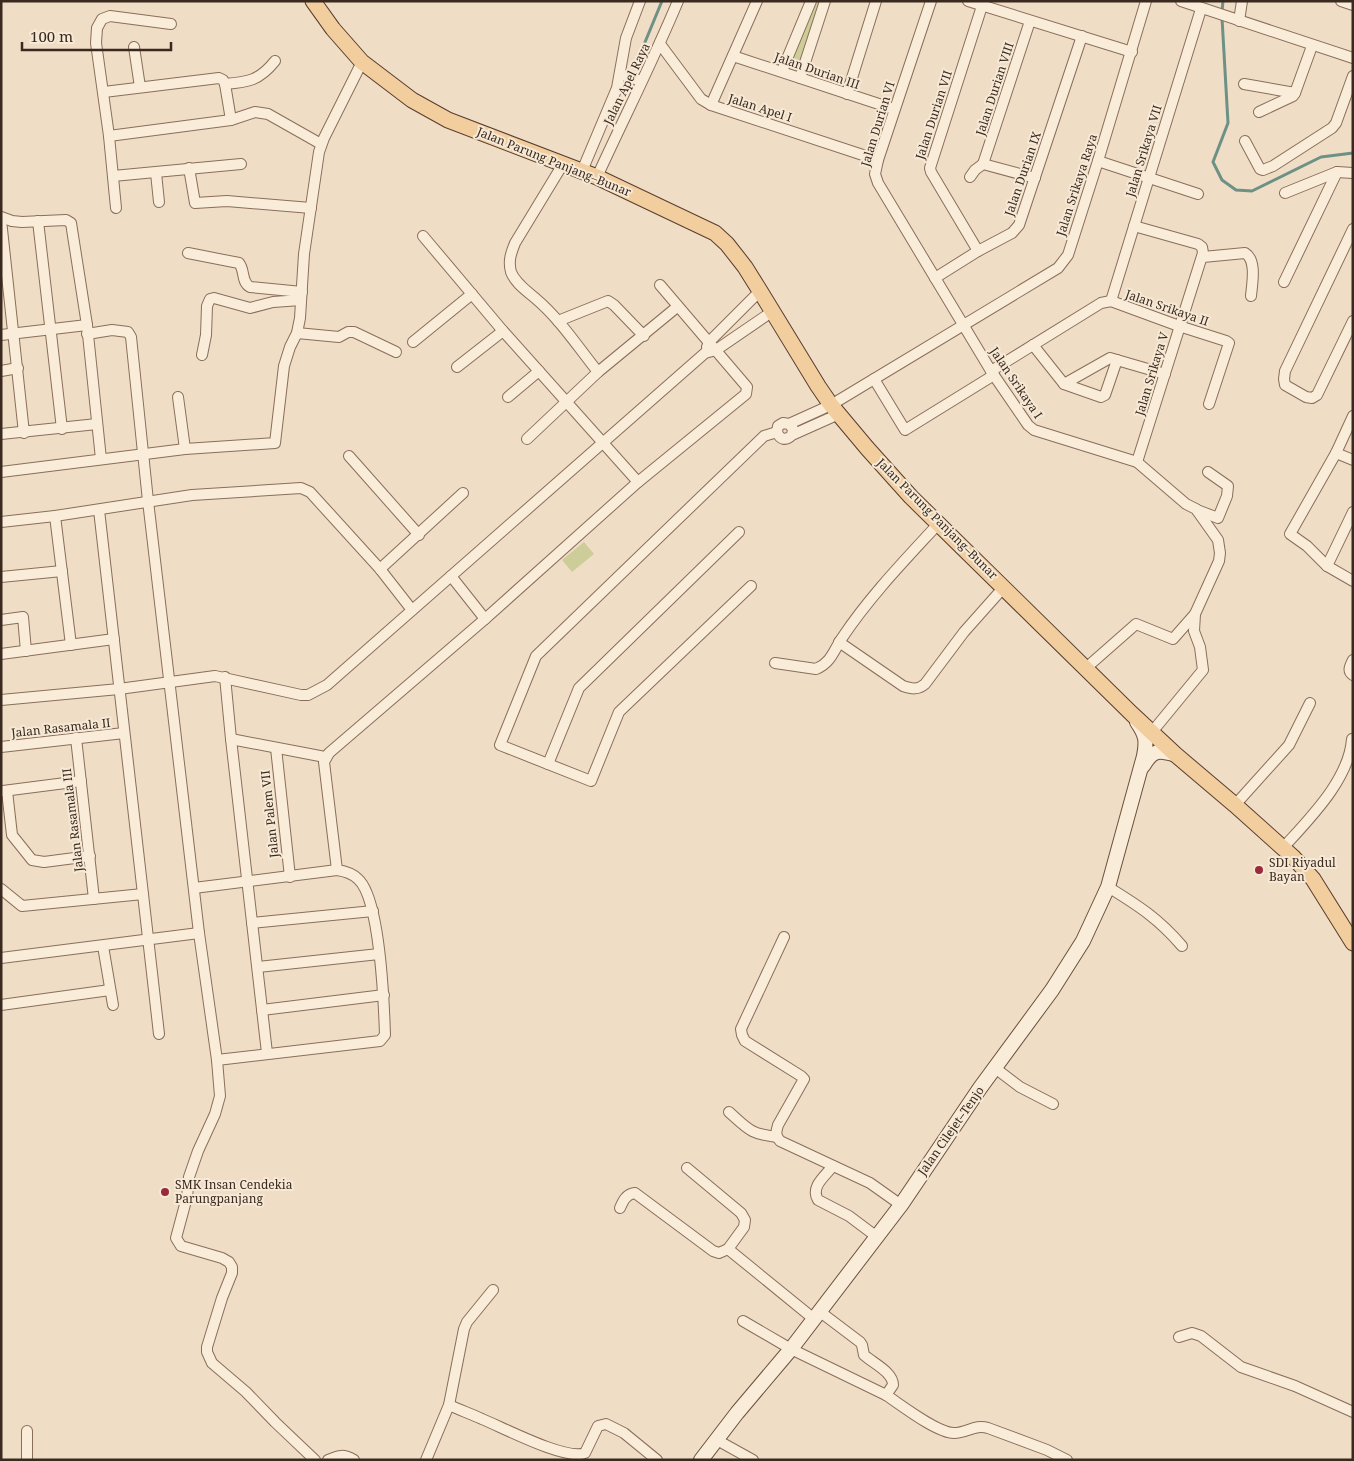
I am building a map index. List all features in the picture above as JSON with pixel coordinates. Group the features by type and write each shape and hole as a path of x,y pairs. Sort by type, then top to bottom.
{"main road":[{"name":"Jalan Parung Panjang–Bunar","path":"313,1 333,29 362,62 412,100 448,120 596,177 714,233 727,244 760,291 805,366 835,410 911,497 1132,714 1283,848 1313,879 1353,944"},
{"name":"Jalan Cilejet–Tenjo","path":"701,1460 791,1349 901,1205 1052,990 1083,941 1108,887 1141,769 1146,745 1145,734 1132,714"},
{"name":"Jalan Cilejet–Tenjo","path":"1141,769 1153,753 1159,751 1176,755"}],"street":[{"path":"582,171 617,88 626,38 640,1"},
{"name":"Jalan Apel Raya","path":"596,177 660,44 678,1"},
{"path":"711,106 756,1"},
{"path":"782,71 812,1"},
{"path":"800,78 825,1"},
{"path":"847,94 876,1"},
{"name":"Jalan Durian VI","path":"932,1 894,109 875,174 878,183 963,324"},
{"path":"968,1 1132,52"},
{"name":"Jalan Srikaya Raya","path":"835,410 874,379 1058,268 1063,262 1068,255 1098,161 1146,1"},
{"path":"1180,1 1353,58"},
{"path":"1239,21 1242,1"},
{"path":"1341,1 1353,5"},
{"name":"Jalan Durian VII","path":"978,251 930,168 982,6"},
{"name":"Jalan Srikaya VII","path":"1111,302 1148,178 1205,10"},
{"path":"116,208 104,92 96,43 97,28 102,19 110,16 171,24"},
{"name":"Jalan Durian VIII","path":"983,164 1030,21"},
{"name":"Jalan Durian IX","path":"935,278 1016,230 1082,36"},
{"name":"Jalan Apel I","path":"660,44 701,99 711,106 878,160"},
{"path":"1259,112 1293,96 1312,46"},
{"path":"134,47 140,87"},
{"name":"Jalan Durian III","path":"733,56 894,109"},
{"path":"225,84 256,79 267,71 275,61"},
{"path":"1,471 185,449 275,443 284,366 297,333 302,296 303,266 322,144 362,62"},
{"path":"620,74 641,81"},
{"path":"1245,141 1260,169 1263,170 1273,166 1332,128 1353,76"},
{"path":"104,92 215,79 223,80 231,120"},
{"path":"1244,84 1295,93"},
{"path":"109,136 231,120 255,112 263,113 322,144"},
{"path":"1098,161 1198,194"},
{"path":"113,176 241,164"},
{"path":"563,164 510,254 512,274 518,283 551,311 598,372"},
{"path":"970,177 983,164 1035,178"},
{"path":"189,168 195,204 227,201 311,208"},
{"path":"1285,193 1336,172 1353,173"},
{"path":"1284,282 1336,172"},
{"path":"156,173 158,202"},
{"path":"24,433 1,219 16,222 66,220 71,224 87,330 101,460"},
{"path":"38,221 62,429"},
{"path":"1134,226 1198,244 1202,247 1203,257 1245,253 1252,262 1252,296"},
{"path":"1353,229 1285,372 1285,385 1306,397 1312,398 1317,395 1353,322"},
{"path":"423,236 503,331 638,482"},
{"path":"188,254 239,263 242,266 245,283 250,287 302,296"},
{"name":"Jalan Srikaya V","path":"1137,462 1179,326 1203,257"},
{"path":"337,870 324,762 325,757 638,482 746,394 747,387 660,285"},
{"path":"705,353 709,342 760,291"},
{"path":"414,342 472,294"},
{"path":"202,355 206,335 207,306 210,299 214,298 250,308 302,296"},
{"path":"558,321 608,301 644,336"},
{"name":"Jalan Srikaya II","path":"874,379 905,430 1033,345 1101,303 1111,302 1229,343 1208,404"},
{"path":"527,439 598,372 677,307"},
{"path":"1,700 119,689 215,676 294,694 308,695 327,685 705,353 716,350 773,311"},
{"name":"Jalan Srikaya I","path":"963,324 993,373 1028,425 1034,430 1137,462 1186,504 1196,509"},
{"path":"1,335 14,332 50,330 121,330 128,332 131,337 169,681 220,1096 189,1177 187,1197 176,1238 181,1246 222,1258 229,1262 232,1267 232,1273 207,1347 212,1363 246,1392 315,1460"},
{"path":"457,367 503,331"},
{"path":"297,333 339,337 348,332 354,332 396,352"},
{"path":"1033,345 1064,384 1104,397 1117,360"},
{"path":"1064,384 1110,358 1165,374"},
{"path":"1,371 18,368"},
{"path":"508,397 539,371"},
{"path":"178,398 185,449"},
{"path":"776,432 778,426 784,423 790,424 835,410"},
{"path":"776,432 783,439 788,438 835,410"},
{"path":"1353,416 1336,453 1290,534 1307,546 1327,566 1353,581"},
{"path":"1,434 97,424"},
{"path":"790,424 793,429 792,435"},
{"path":"751,586 619,712 591,781 500,744 536,656 764,436 776,432"},
{"path":"1336,453 1353,460"},
{"path":"349,456 419,535"},
{"path":"1196,509 1218,518 1227,496 1228,486 1208,472"},
{"path":"1,522 99,510 192,495 301,488 310,492 380,569 412,610"},
{"path":"380,569 463,493"},
{"path":"1086,668 1136,624 1173,639 1195,614 1219,561 1220,553 1218,540 1196,509"},
{"path":"99,510 159,1034"},
{"path":"1327,566 1353,512"},
{"path":"55,516 71,645"},
{"path":"775,663 816,669 830,661 839,642 874,594 939,523"},
{"path":"548,764 579,688 739,532"},
{"path":"1,577 62,571"},
{"path":"451,576 485,618"},
{"path":"839,642 903,686 918,688 925,684 964,632 1004,587"},
{"path":"1152,732 1203,670 1200,646 1194,631 1195,614"},
{"path":"1,620 23,617 26,651"},
{"path":"1,654 114,639"},
{"path":"1353,660 1349,668 1350,673 1353,675"},
{"path":"225,677 230,739 267,1053"},
{"path":"1235,805 1289,745 1310,703"},
{"name":"Jalan Rasamala II","path":"1,747 124,733"},
{"name":"Jalan Rasamala III","path":"76,738 94,899"},
{"path":"230,739 325,757"},
{"path":"1283,848 1321,805 1332,789 1346,766 1352,749 1352,739"},
{"name":"Jalan Palem VII","path":"276,748 290,877"},
{"path":"81,781 4,791 12,836 32,860 44,862 90,856"},
{"path":"194,888 337,870 343,871 359,879 365,888 373,911 379,954 384,995 385,1035 380,1041 217,1060"},
{"path":"1108,887 1147,911 1168,929 1182,946"},
{"path":"1,889 22,906 143,894"},
{"path":"252,923 373,911"},
{"path":"1,958 199,933"},
{"path":"784,937 741,1029 745,1041 804,1079 778,1125 777,1137 780,1141 870,1183 901,1205"},
{"path":"103,946 113,1005"},
{"path":"258,967 379,954"},
{"path":"1,1005 110,990"},
{"path":"262,1010 384,995"},
{"path":"996,1068 1020,1087 1053,1104"},
{"path":"729,1112 757,1134 777,1137"},
{"path":"833,1166 816,1186 814,1192 818,1200 849,1216 877,1237"},
{"path":"620,1208 625,1198 635,1193 713,1251 719,1253 728,1249 744,1227 745,1220 741,1213 687,1168"},
{"path":"728,1249 816,1315 860,1342 864,1355 880,1367 893,1381 893,1386 886,1394"},
{"path":"426,1460 449,1405 464,1329 467,1322 493,1290"},
{"path":"743,1321 791,1349 886,1394 942,1430 958,1433 981,1426 1047,1450 1067,1460"},
{"path":"1179,1337 1192,1333 1201,1336 1241,1367 1295,1386 1353,1412"},
{"path":"449,1405 482,1418 530,1442 575,1455 585,1453 598,1426 606,1424 624,1433 657,1460"},
{"path":"27,1431 27,1460"},
{"path":"717,1440 752,1460"},
{"path":"328,1460 339,1455 344,1455 354,1460"}],"green space":[{"path":"811,1 825,1 800,78 782,71"},
{"path":"584,542 594,554 572,572 562,560"}],"waterway":[{"path":"636,64 662,1"},
{"path":"1222,11 1223,1"},
{"path":"1222,18 1228,123 1213,162 1222,180 1236,190 1252,191 1321,157 1353,153"}],"place":[{"name":"SDI Riyadul Bayan","path":"1259,870"},
{"name":"SMK Insan Cendekia Parungpanjang","path":"165,1192"}]}
